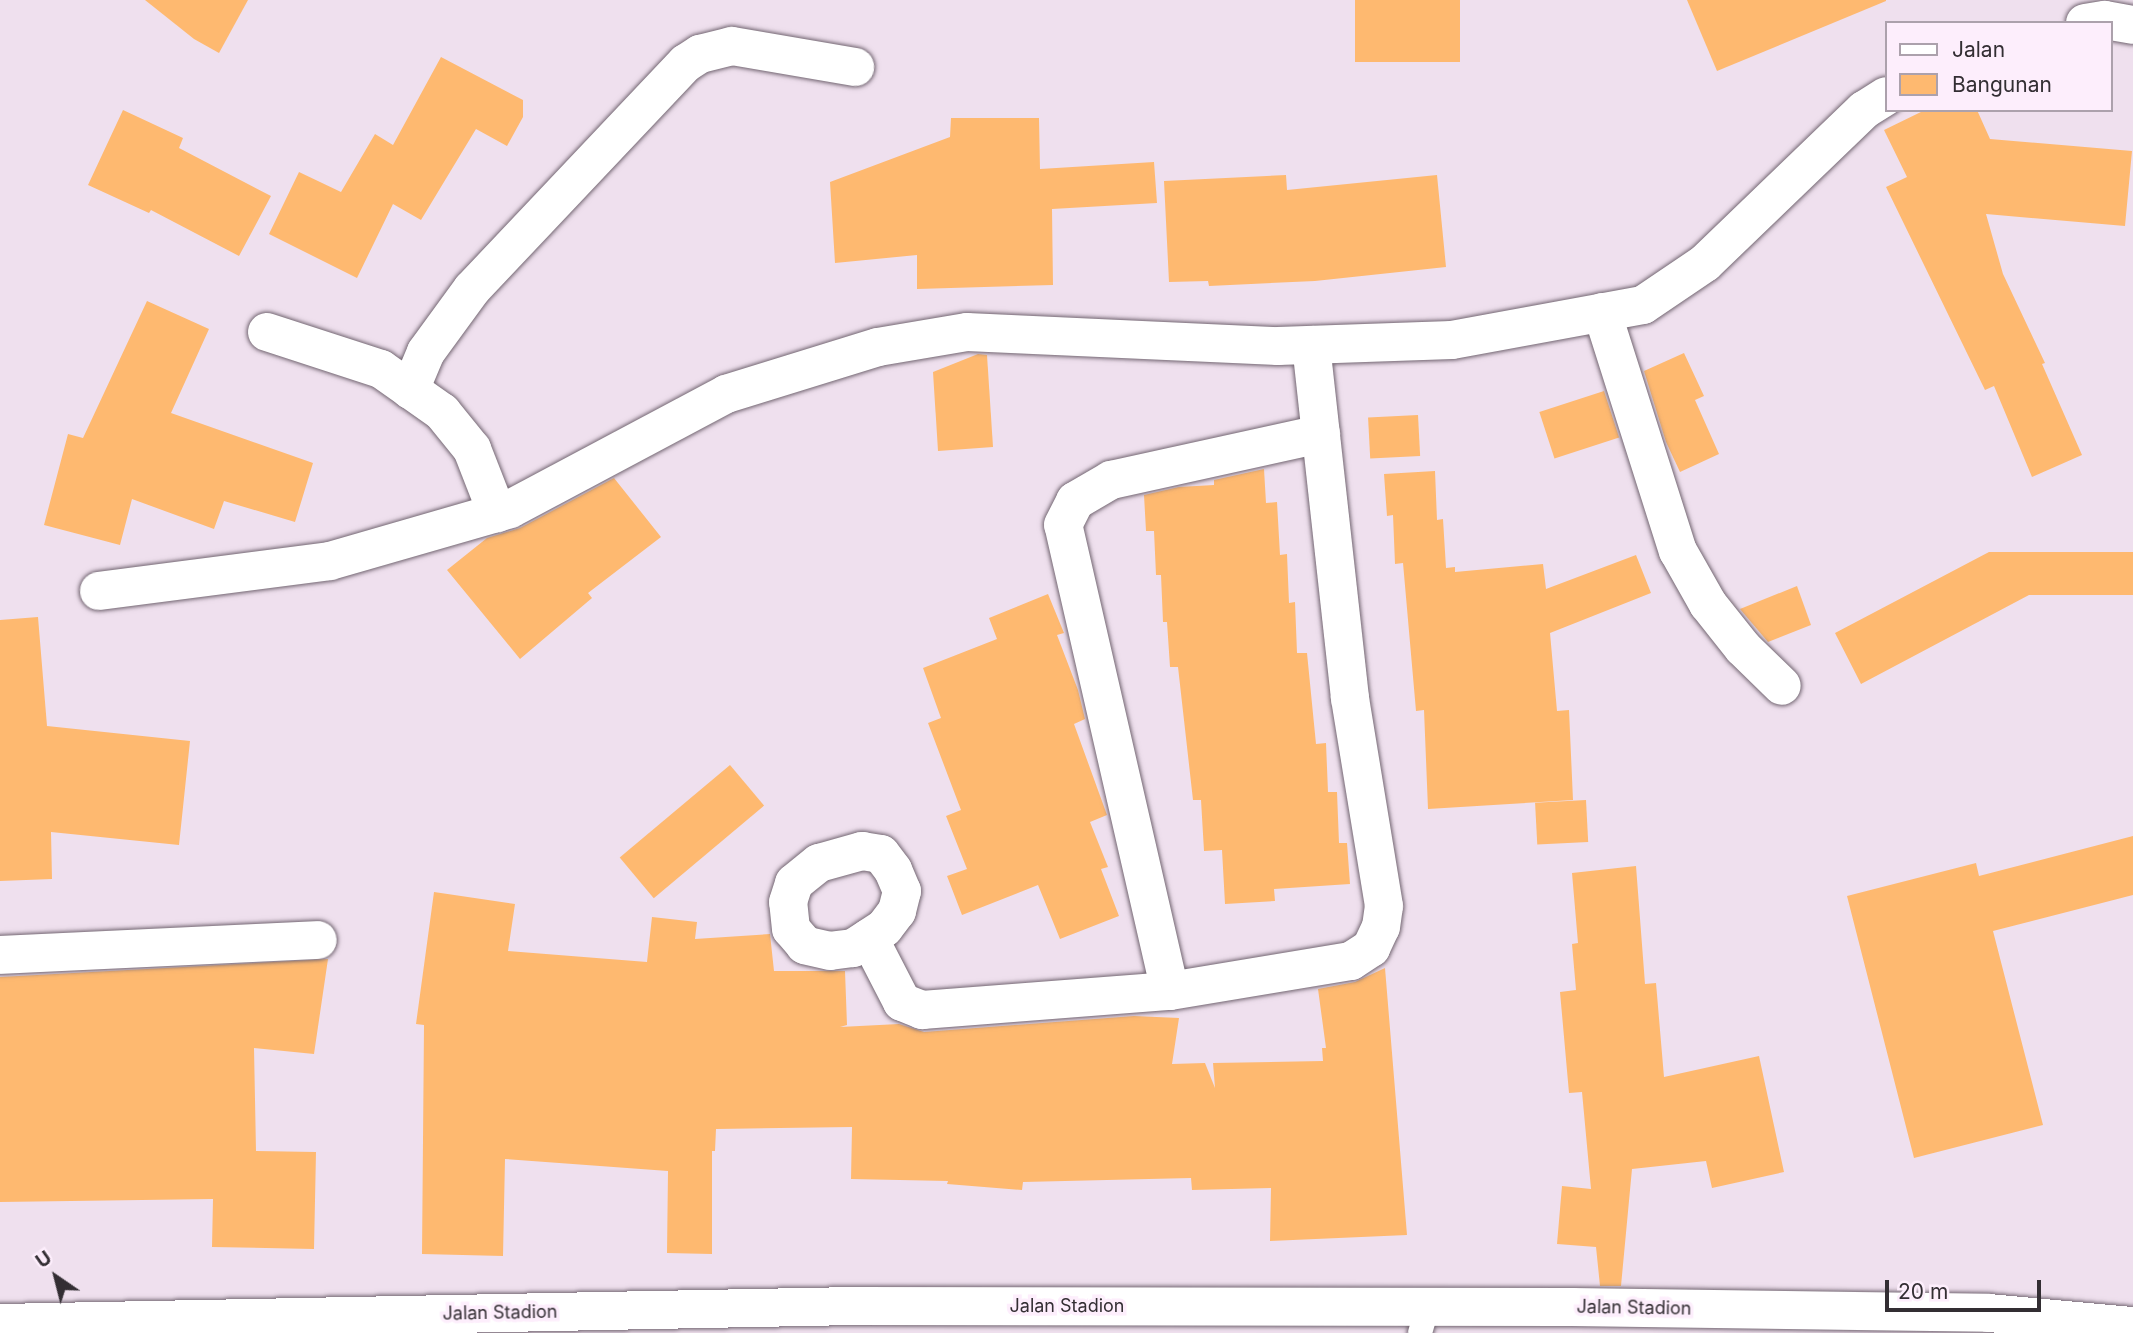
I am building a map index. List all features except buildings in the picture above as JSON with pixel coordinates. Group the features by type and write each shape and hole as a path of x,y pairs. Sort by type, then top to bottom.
{"street":[{"path":"2112,21 2133,24"},
{"path":"410,390 426,352 472,289 686,63 700,54 732,46 855,67"},
{"path":"99,591 330,561 510,509 726,394 878,347 967,332 1278,346 1452,340 1643,305 1705,263 1864,110 1884,97"},
{"path":"1602,312 1678,551 1708,604 1743,648 1782,686"},
{"path":"267,332 381,369 442,412 472,449 497,513"},
{"path":"869,938 902,1002 922,1010 1170,991 1351,961 1371,948 1381,927 1384,906 1350,698 1311,345"},
{"path":"1170,991 1063,525 1075,501 1111,480 1321,434"},
{"path":"0,955 318,940"},
{"name":"Jalan Stadion","path":"0,1323 855,1306 1424,1320 1989,1313 2133,1326"}]}
